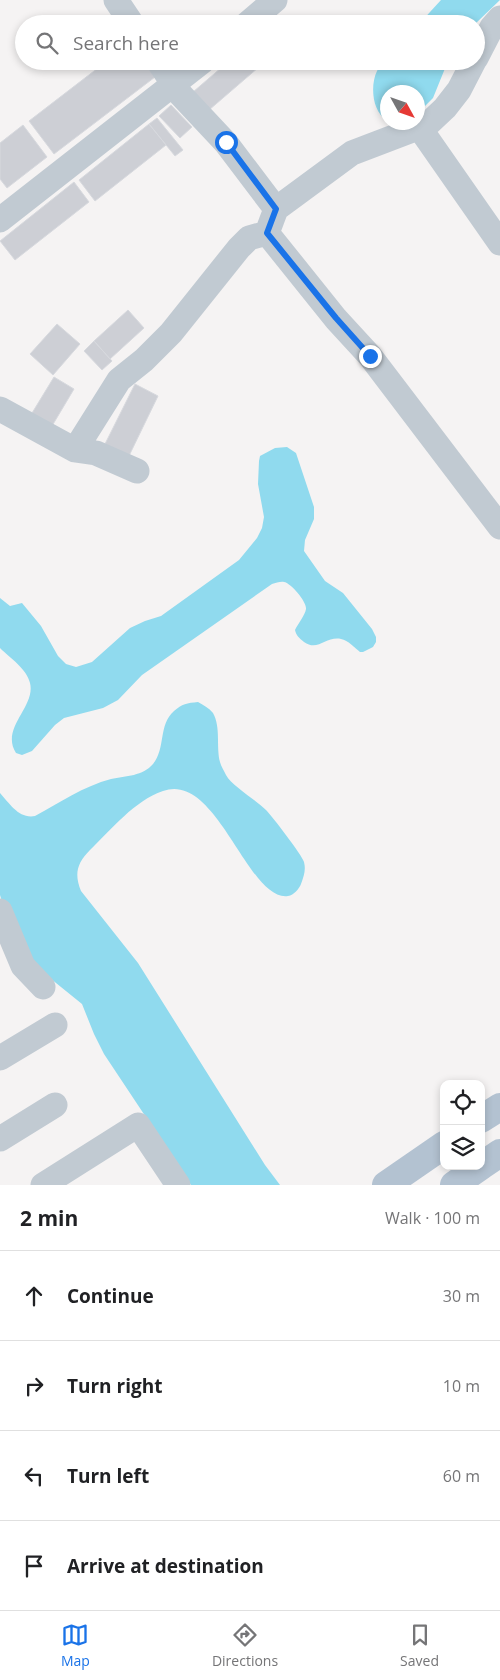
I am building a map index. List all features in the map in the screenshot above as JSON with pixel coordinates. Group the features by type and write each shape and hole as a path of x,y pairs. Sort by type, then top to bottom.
{"main road":[{"path":"485,1117 500,1107"},
{"path":"386,1185 440,1148"},
{"path":"485,1163 500,1153"},
{"path":"454,1185 475,1170"}],"street":[{"path":"116,0 126,15"},
{"path":"258,15 275,0"},
{"path":"485,41 492,27 500,18"},
{"path":"164,70 181,95 226,142 276,209"},
{"path":"0,220 192,70"},
{"path":"425,125 444,108 459,90 469,70"},
{"path":"267,233 276,209 352,154 412,130"},
{"path":"421,130 500,243"},
{"path":"75,450 119,380 144,360 171,333 249,238 267,233"},
{"path":"267,233 336,318 370,356 500,527"},
{"path":"0,409 75,450 96,453 137,471"},
{"path":"0,911 23,966 43,987"},
{"path":"0,1058 55,1025"},
{"path":"0,1139 56,1105"},
{"path":"43,1185 138,1125 178,1185"}],"water":[{"path":"441,0 500,0 484,15 427,15"},
{"path":"378,70 444,70 433,98 425,106 425,85 380,85 380,114 375,105 373,91"},
{"path":"287,447 296,453 314,507 314,519 305,540 304,551 325,581 343,593 372,629 376,637 373,647 360,652 349,642 341,639 331,640 318,645 309,645 304,642 295,630 306,609 304,602 287,583 272,584 142,675 118,700 103,708 64,718 55,725 32,751 22,755 16,753 12,744 12,735 28,701 30,683 22,668 0,648 0,598 10,606 22,603 41,626 58,656 66,664 76,667 92,662 130,628 161,616 239,560 257,538 262,528 264,517 258,484 260,456 275,448"},
{"path":"198,702 213,713 218,731 220,764 226,775 233,784 266,810 302,858 305,870 299,888 288,896 273,892 259,879 216,817 200,800 182,790 163,791 142,801 86,855 80,864 77,874 81,891 138,963 265,1165 280,1185 191,1185 104,1054 82,1004 35,966 3,905 0,895 0,793 20,813 35,816 91,786 144,771 157,758 169,717 182,705"}],"building":[{"path":"95,70 150,70 155,77 54,154 29,121"},
{"path":"219,70 256,70 209,110 193,92"},
{"path":"171,105 192,127 180,138 159,116"},
{"path":"157,118 183,150 175,156 149,124"},
{"path":"149,124 166,145 95,201 79,180"},
{"path":"23,125 47,157 7,188 0,179 0,143"},
{"path":"74,182 89,202 15,260 0,241"},
{"path":"128,310 144,328 110,359 94,341"},
{"path":"57,324 80,344 53,375 30,354"},
{"path":"94,341 112,361 102,370 84,351"},
{"path":"54,377 74,389 49,431 29,418"},
{"path":"135,384 158,396 126,462 102,450"}],"route":[{"path":"226,142 276,209 267,233 336,318 370,356"}]}
